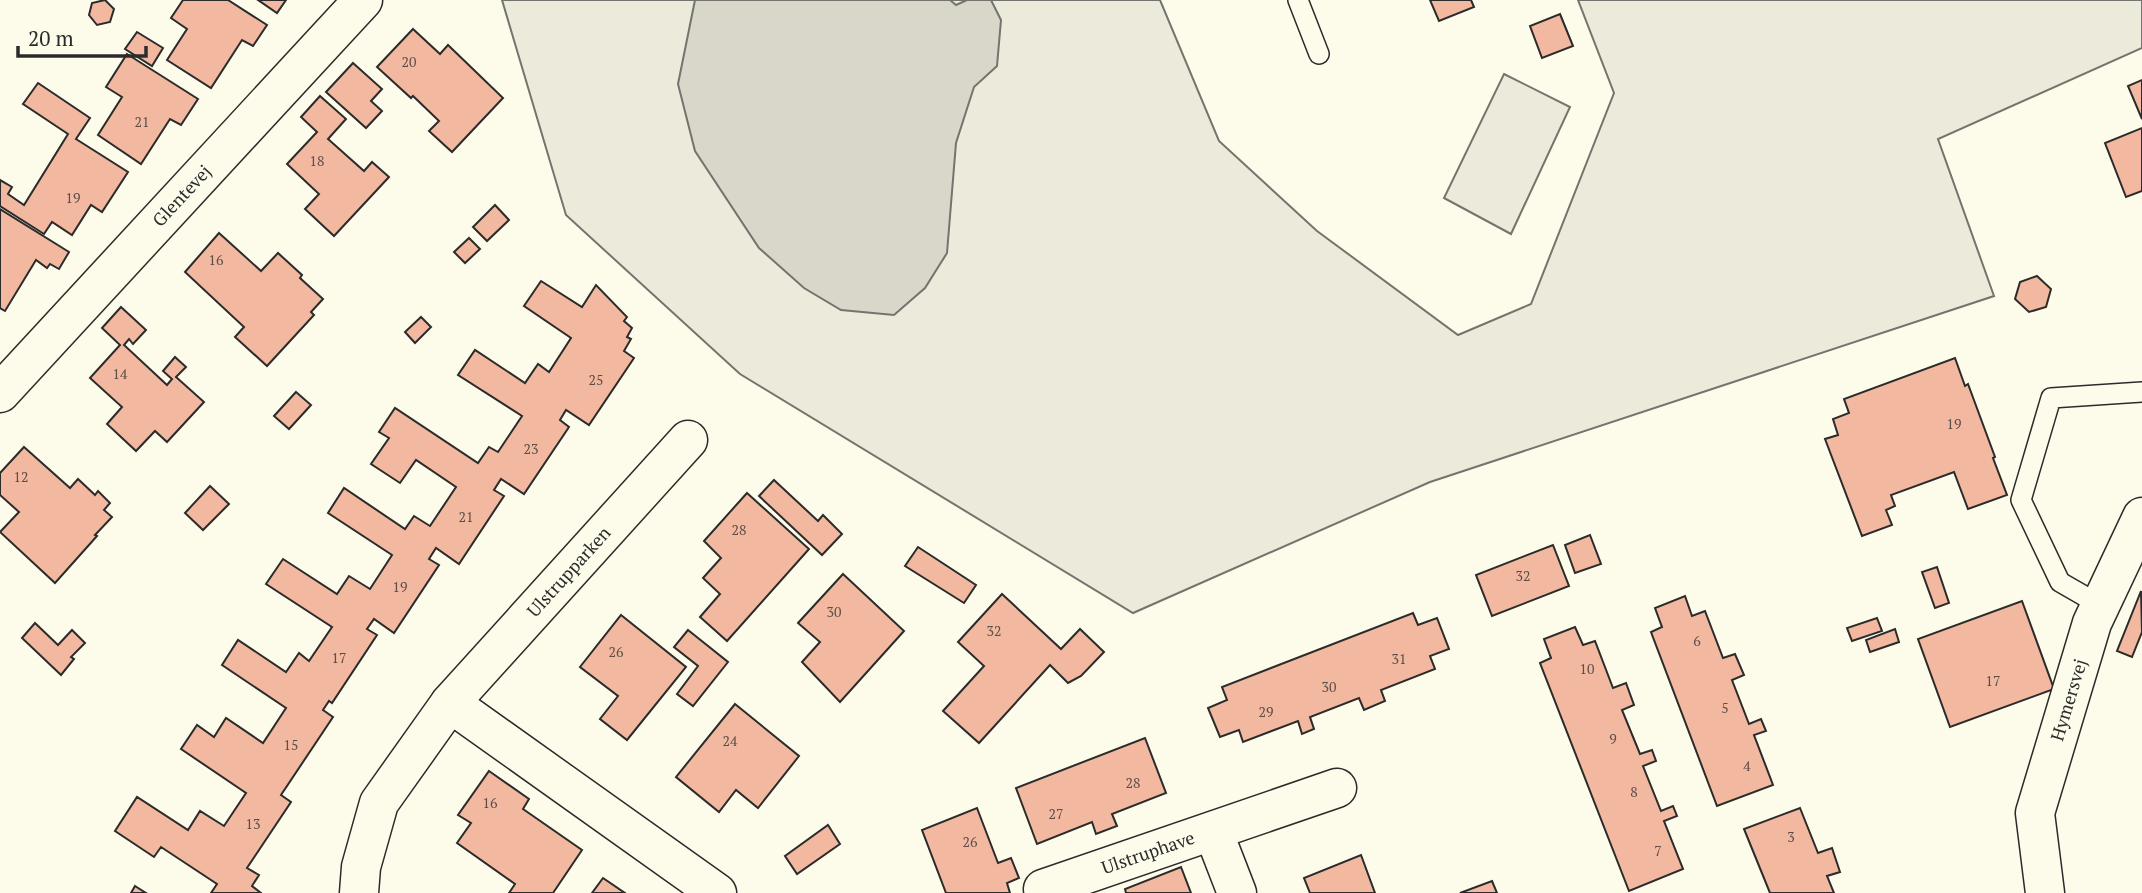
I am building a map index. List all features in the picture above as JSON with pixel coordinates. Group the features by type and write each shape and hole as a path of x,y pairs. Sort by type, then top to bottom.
{"street":[{"name":"Glentevej","path":"0,393 363,0"},
{"name":"Ulstrupparken","path":"359,893 361,867 379,803 450,703 688,440"},
{"name":"Hymersvej","path":"2045,893 2035,813 2092,623 2142,517"},
{"path":"450,703 717,893"},
{"name":"Ulstruphave","path":"1043,889 1338,788"},
{"name":"Ulstruphave","path":"1213,831 1237,893"}],"lane":[{"path":"1298,0 1318,54"},
{"path":"2100,605 2060,582 2021,500 2051,398 2142,392"}],"shaded area":[{"path":"502,0 1160,0 1219,141 1317,231 1458,335 1531,304 1614,93 1578,0 2142,0 2142,48 1938,139 1994,296 1430,482 1133,613 740,374 566,215"},
{"path":"695,0 950,0 956,5 967,0 991,0 1001,20 997,66 974,87 956,143 947,253 925,288 894,315 841,310 804,288 759,248 695,151 678,84"},
{"path":"1504,74 1570,107 1511,234 1444,198"}],"building":[{"path":"105,0 114,9 110,22 97,25 89,15 92,3"},
{"path":"183,0 228,0 267,25 253,46 242,40 211,88 167,60 187,29 171,18"},
{"path":"258,0 286,0 277,13"},
{"path":"1430,0 1471,0 1474,7 1439,21"},
{"path":"1560,14 1573,46 1542,58 1530,26"},
{"path":"413,29 440,54 448,45 503,98 452,152 429,131 439,121 377,67"},
{"path":"137,32 163,48 152,66 125,49"},
{"path":"127,54 198,99 181,125 170,119 141,164 98,135 122,97 106,87"},
{"path":"353,63 382,89 371,101 382,111 366,128 326,92"},
{"path":"2142,80 2142,119 2128,86"},
{"path":"38,83 90,118 76,139 128,172 102,212 91,205 72,235 52,222 44,234 0,206 0,180 12,187 8,194 24,205 68,134 23,104"},
{"path":"320,96 346,119 328,139 364,171 372,162 389,177 334,236 305,209 319,194 287,164 317,132 301,117"},
{"path":"2142,128 2142,191 2126,197 2105,143"},
{"path":"495,205 509,220 487,241 473,227"},
{"path":"0,209 69,252 59,269 50,264 47,268 36,260 5,311 0,308"},
{"path":"219,233 261,271 278,253 323,299 311,312 314,315 267,366 235,337 244,327 185,272"},
{"path":"469,238 480,249 465,263 454,252"},
{"path":"2037,276 2051,289 2046,307 2029,312 2015,299 2020,282"},
{"path":"541,281 582,307 596,285 627,317 624,321 632,328 627,337 631,339 624,351 634,358 589,425 566,410 560,420 569,427 524,494 501,479 494,490 504,496 459,564 436,548 429,559 439,565 394,633 374,619 367,629 377,635 332,703 329,701 323,710 333,717 281,795 291,802 247,868 259,875 252,886 261,893 211,893 217,884 161,847 154,857 115,831 137,797 188,830 200,811 224,826 246,793 181,749 197,725 214,737 226,718 263,743 286,708 222,665 238,640 286,672 299,653 309,661 332,627 266,584 283,559 337,594 349,576 370,589 392,555 328,513 344,488 405,529 414,516 430,526 456,487 416,460 400,483 371,464 389,438 379,432 395,408 478,463 489,447 498,452 522,416 458,375 475,350 525,383 538,364 549,372 571,338 524,306"},
{"path":"121,307 146,330 133,344 129,339 124,345 167,385 172,379 163,371 175,357 186,367 176,377 204,402 167,442 155,431 136,451 107,424 122,407 90,378 120,345 102,328"},
{"path":"421,317 431,327 415,343 405,332"},
{"path":"1955,358 1965,386 1968,384 2007,495 1968,509 1954,472 1891,495 1895,506 1886,510 1892,525 1862,536 1825,439 1838,435 1833,419 1849,413 1844,399"},
{"path":"296,392 311,405 289,429 274,416"},
{"path":"24,447 70,488 78,479 95,495 98,491 110,503 104,510 112,517 55,583 0,532 19,512 0,495 0,473"},
{"path":"774,480 818,521 823,515 842,534 822,555 759,496"},
{"path":"210,486 229,504 203,530 185,513"},
{"path":"747,493 809,549 727,641 700,617 720,594 703,578 721,558 704,541"},
{"path":"1590,535 1601,564 1575,573 1565,545"},
{"path":"1553,545 1569,586 1492,616 1476,575"},
{"path":"918,547 976,585 964,603 905,566"},
{"path":"1937,567 1949,603 1935,608 1922,572"},
{"path":"843,574 904,631 840,702 802,662 820,642 798,623"},
{"path":"2141,591 2142,632 2132,657 2117,651"},
{"path":"1002,594 1061,649 1080,629 1104,652 1081,676 1068,683 1050,665 979,743 943,711 984,666 958,642"},
{"path":"1685,596 1692,616 1705,611 1723,658 1735,654 1744,675 1732,680 1749,724 1761,719 1766,731 1754,735 1773,785 1717,806 1651,632 1662,627 1655,608"},
{"path":"2022,601 2054,689 1950,727 1918,639"},
{"path":"1413,613 1418,625 1437,618 1449,649 1430,656 1435,669 1381,690 1385,701 1364,710 1359,698 1310,717 1314,729 1302,734 1298,721 1243,742 1239,730 1220,737 1208,708 1227,700 1222,687"},
{"path":"621,615 686,667 627,740 600,719 618,696 580,667"},
{"path":"1877,618 1882,631 1852,641 1847,628"},
{"path":"35,623 58,645 72,630 85,643 71,657 74,659 61,675 22,638"},
{"path":"1575,627 1583,645 1595,641 1613,688 1626,683 1634,705 1622,710 1640,754 1652,750 1656,761 1643,766 1661,811 1673,806 1677,816 1664,821 1683,869 1629,891 1540,663 1551,658 1544,639"},
{"path":"1895,629 1899,642 1870,652 1866,640"},
{"path":"688,630 728,662 693,706 677,694 698,666 674,647"},
{"path":"735,704 799,756 758,808 736,790 719,812 676,777"},
{"path":"1145,738 1166,793 1112,814 1117,826 1096,834 1092,822 1037,844 1016,788"},
{"path":"489,771 529,799 523,809 582,850 553,893 509,893 515,884 457,843 471,823 458,815"},
{"path":"977,808 998,863 1011,858 1019,878 1007,883 1010,893 946,893 922,830"},
{"path":"1800,808 1818,853 1832,848 1840,872 1827,876 1834,893 1770,893 1744,829"},
{"path":"828,825 840,844 797,874 785,856"},
{"path":"1361,855 1375,893 1310,893 1304,878"},
{"path":"1181,867 1191,893 1126,893 1125,889"},
{"path":"603,878 625,893 592,893"},
{"path":"1492,881 1497,893 1460,893"},
{"path":"135,886 146,893 131,893"}]}
